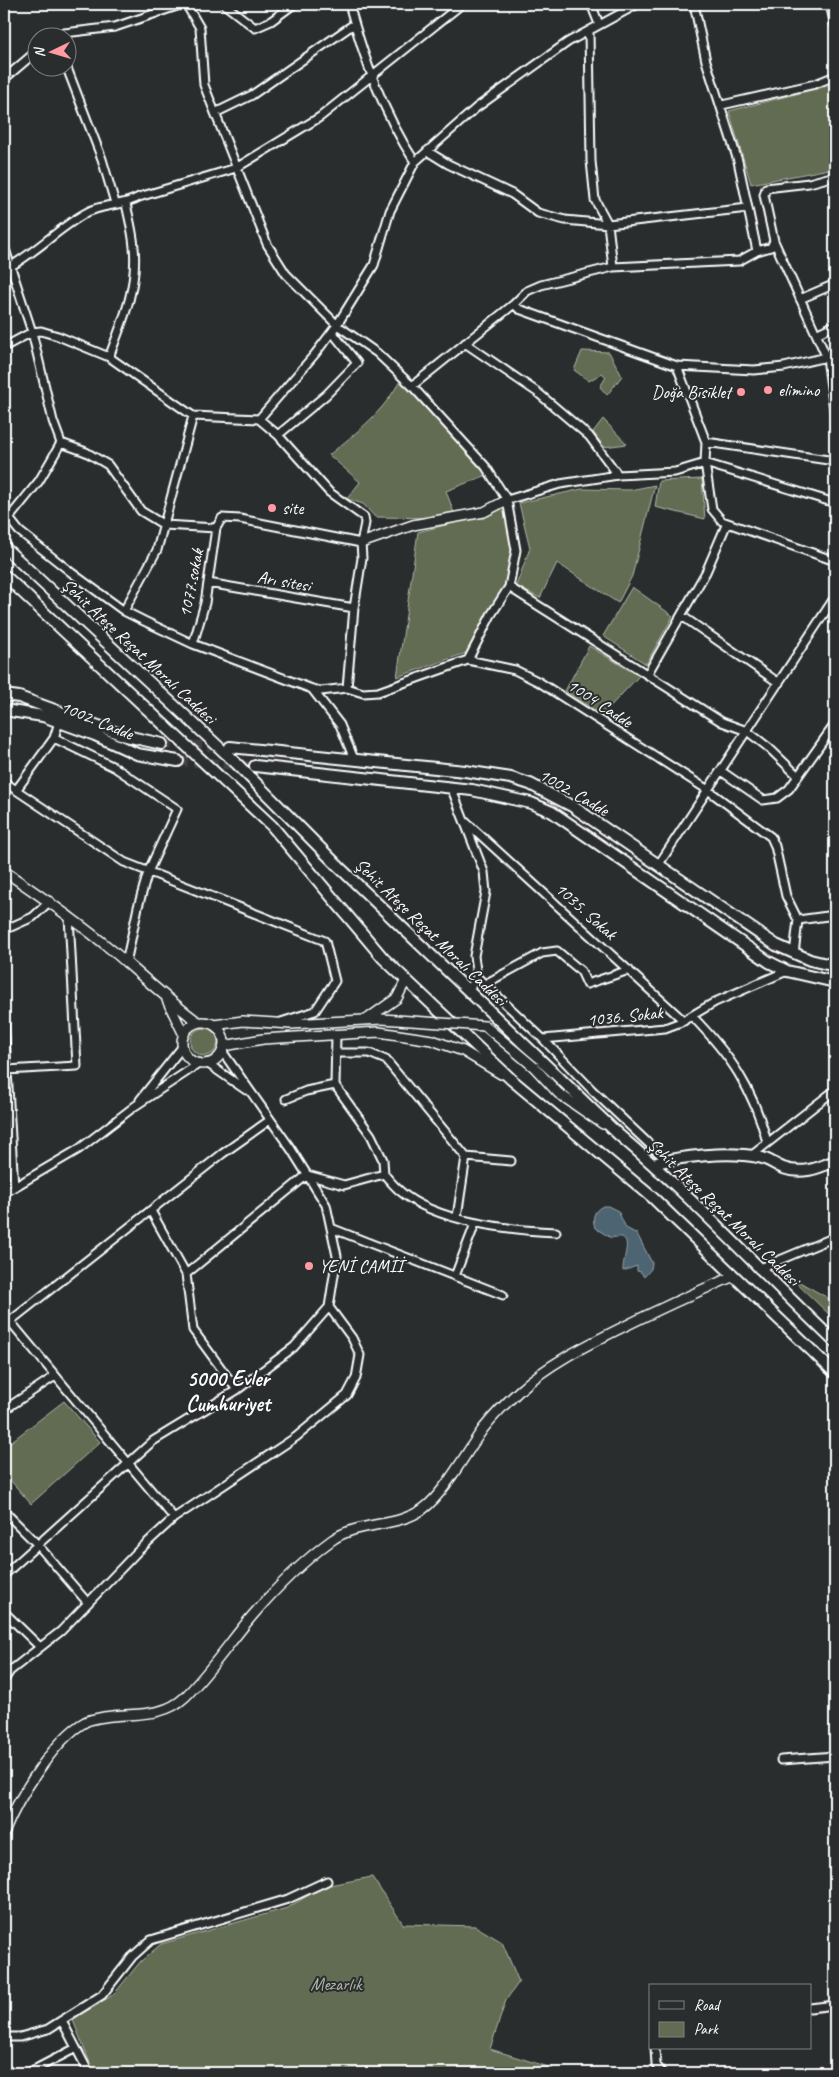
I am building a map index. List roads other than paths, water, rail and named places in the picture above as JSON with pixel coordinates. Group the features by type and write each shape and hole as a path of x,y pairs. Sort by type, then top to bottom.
{"main road":[{"name":"Şehit Ateşe Reşat Moralı Caddesi","path":"4,547 237,764 346,874 619,1135 653,1164 758,1269 835,1342"},
{"path":"4,575 272,826 383,958 512,1080 652,1197 835,1373"},
{"name":"1002. Cadde","path":"4,696 19,697 137,754 178,761"},
{"name":"1002. Cadde","path":"4,710 61,718 162,744"},
{"name":"1002. Cadde","path":"230,747 453,770 511,778 540,788 572,806 776,945 794,954 835,966"},
{"path":"353,777 354,759"},
{"name":"1002. Cadde","path":"255,766 451,788 502,796 531,803 552,812 769,962 787,971 835,982"},
{"path":"451,788 453,770"},
{"path":"649,880 659,864"},
{"path":"787,971 794,954"},
{"path":"653,1164 666,1160 700,1156 751,1156 765,1159 795,1171 812,1170 835,1161"}],"street":[{"path":"61,443 39,481 6,517 19,531 124,611 193,644 312,689 321,691 347,688 363,693 378,692 468,660 491,615 509,587 516,550 507,500 486,467 412,386 377,353 337,324 299,289 286,274 267,244 204,85 200,28 185,4 115,27 78,33"},
{"path":"224,4 255,28 271,21 294,4"},
{"path":"349,4 371,77 397,135 415,162"},
{"path":"4,270 86,212 115,203 126,204 139,197 236,168 320,117 462,4"},
{"path":"591,4 599,24"},
{"path":"259,419 332,332 374,266 390,211 415,162 476,108 568,42 638,4"},
{"path":"694,4 706,61 722,105 738,161 757,251"},
{"path":"830,4 835,26"},
{"path":"215,113 252,95 354,24"},
{"path":"589,31 591,161 595,200 608,224 614,267"},
{"path":"4,80 28,59"},
{"path":"722,105 815,84 835,76"},
{"path":"70,78 102,159 115,203"},
{"path":"427,151 448,164 512,194 538,213 565,220 608,224 748,208"},
{"path":"835,176 809,183 766,188 764,195 774,241 827,358 835,417"},
{"path":"109,357 128,307 133,281 134,247 126,204"},
{"path":"412,386 514,304 527,291 541,285 614,267 739,262 757,251 771,247 774,241"},
{"path":"4,246 32,332 53,421 61,443"},
{"path":"800,299 835,284"},
{"path":"514,304 519,308 677,366 754,370 784,367 835,355"},
{"path":"816,334 835,325"},
{"path":"4,347 32,332 41,331 109,357 192,416 259,419 278,435 328,492 364,517 360,543 362,558 354,608 347,688"},
{"path":"278,435 326,395 357,362 332,332"},
{"path":"465,343 537,392 589,436 618,475"},
{"path":"677,366 706,442 705,462 712,509 722,521 835,561"},
{"path":"124,611 157,550 192,416"},
{"path":"706,442 835,461"},
{"path":"61,443 86,452 108,465 141,510 164,525 216,528 222,518 240,519 360,543 413,525 484,512 507,500 560,484 618,475 675,472 705,462 835,503"},
{"path":"648,673 706,572 727,522"},
{"name":"1077.sokak","path":"193,644 205,603 216,528"},
{"name":"Arı sitesi","path":"208,583 354,608"},
{"path":"509,587 648,673 722,722 747,731 769,748 798,776"},
{"path":"659,864 835,597"},
{"path":"682,616 779,683"},
{"name":"1004 Cadde","path":"468,660 514,670 539,682 708,790 770,837 775,846 786,896 798,920"},
{"path":"312,689 340,725 354,759"},
{"path":"17,789 54,738 61,718"},
{"path":"721,770 763,800 778,798 789,789 835,724"},
{"path":"54,738 114,767 177,809 148,872 138,906 126,963"},
{"path":"4,782 124,862 325,941 335,981 315,1011 278,1023"},
{"path":"451,788 467,823 484,872 486,892 474,956 477,977 666,1160"},
{"name":"1035. Sokak","path":"467,823 684,1021"},
{"path":"4,871 50,901 166,998 198,1022 214,1025 243,1021 278,1023 382,1019 485,1026 534,1067 558,1093 619,1135"},
{"path":"4,930 33,916 50,901"},
{"path":"794,954 798,920 835,915"},
{"path":"6,1070 77,1066 69,916"},
{"path":"485,984 542,953 557,951 581,971 588,984 623,974 629,970"},
{"name":"1036. Sokak","path":"543,1039 666,1028 684,1021 715,1002 787,971"},
{"path":"468,991 477,977"},
{"path":"366,1020 396,998 406,980"},
{"path":"166,998 184,1035"},
{"path":"692,1016 720,1046 746,1085 756,1104 768,1142"},
{"path":"4,1020 4,1048 14,1187"},
{"path":"198,1022 187,1029 184,1035 183,1046 189,1058 204,1063 250,1093"},
{"path":"4,1575 126,1463 153,1441 237,1390 294,1347 329,1307 336,1256 326,1205 307,1174 250,1093 223,1048 222,1034 214,1025"},
{"path":"4,1193 79,1149 135,1106 204,1063 218,1057 223,1048 263,1039 379,1032 432,1040 463,1051 512,1080"},
{"path":"336,1035 335,1085 371,1135 383,1160 384,1174 400,1192 424,1205 475,1224 556,1232"},
{"path":"135,1106 183,1046"},
{"path":"335,1053 369,1053 386,1060 466,1157 511,1162"},
{"path":"286,1099 306,1091 335,1085"},
{"path":"751,1156 835,1090"},
{"path":"6,1324 222,1154 270,1120"},
{"path":"457,1217 466,1157"},
{"path":"307,1174 344,1185 384,1174"},
{"path":"186,1274 307,1174"},
{"path":"151,1211 186,1274 193,1330 237,1390"},
{"path":"455,1276 475,1224"},
{"path":"331,1228 503,1295"},
{"path":"758,1269 835,1237"},
{"path":"4,1833 16,1803 45,1763 68,1736 86,1722 104,1717 151,1714 168,1709 184,1697 254,1614 298,1568 334,1539 351,1530 402,1518 422,1510 448,1479 485,1427 520,1390 544,1370 601,1338 734,1276"},
{"path":"4,1680 10,1672 61,1630 174,1518 296,1437 347,1395 356,1378 360,1355 352,1338 329,1307"},
{"path":"4,1314 6,1324 55,1376 174,1518"},
{"path":"4,1410 55,1376"},
{"path":"4,1511 38,1544 88,1603"},
{"path":"4,1612 40,1648"},
{"path":"781,1760 835,1756"},
{"path":"4,2037 20,2037 48,2029 102,1995 132,1957 151,1940 288,1899 326,1881"},
{"path":"812,2008 835,2005"},
{"path":"62,2021 89,2073"},
{"path":"28,2073 76,2048"},
{"path":"655,2050 656,2065 662,2073"}],"water":[{"path":"603,1206 608,1206 618,1211 626,1228 637,1234 652,1263 651,1269 644,1277 641,1272 637,1271 637,1266 623,1271 626,1247 624,1238 611,1238 595,1228 594,1215"}],"tunnel":[{"path":"162,744 224,747"},
{"path":"178,761 255,766"}],"place":[{"name":"elimino","path":"768,390"},
{"name":"Doğa Bīsīklet","path":"741,392"},
{"name":"site","path":"272,508"},
{"name":"YENİ CAMİİ","path":"309,1266"}],"district":[{"name":"5000 Evler Cumhuriyet","path":"228,1390"}],"park label":[{"name":"Mezarlık","path":"336,1984"}]}
